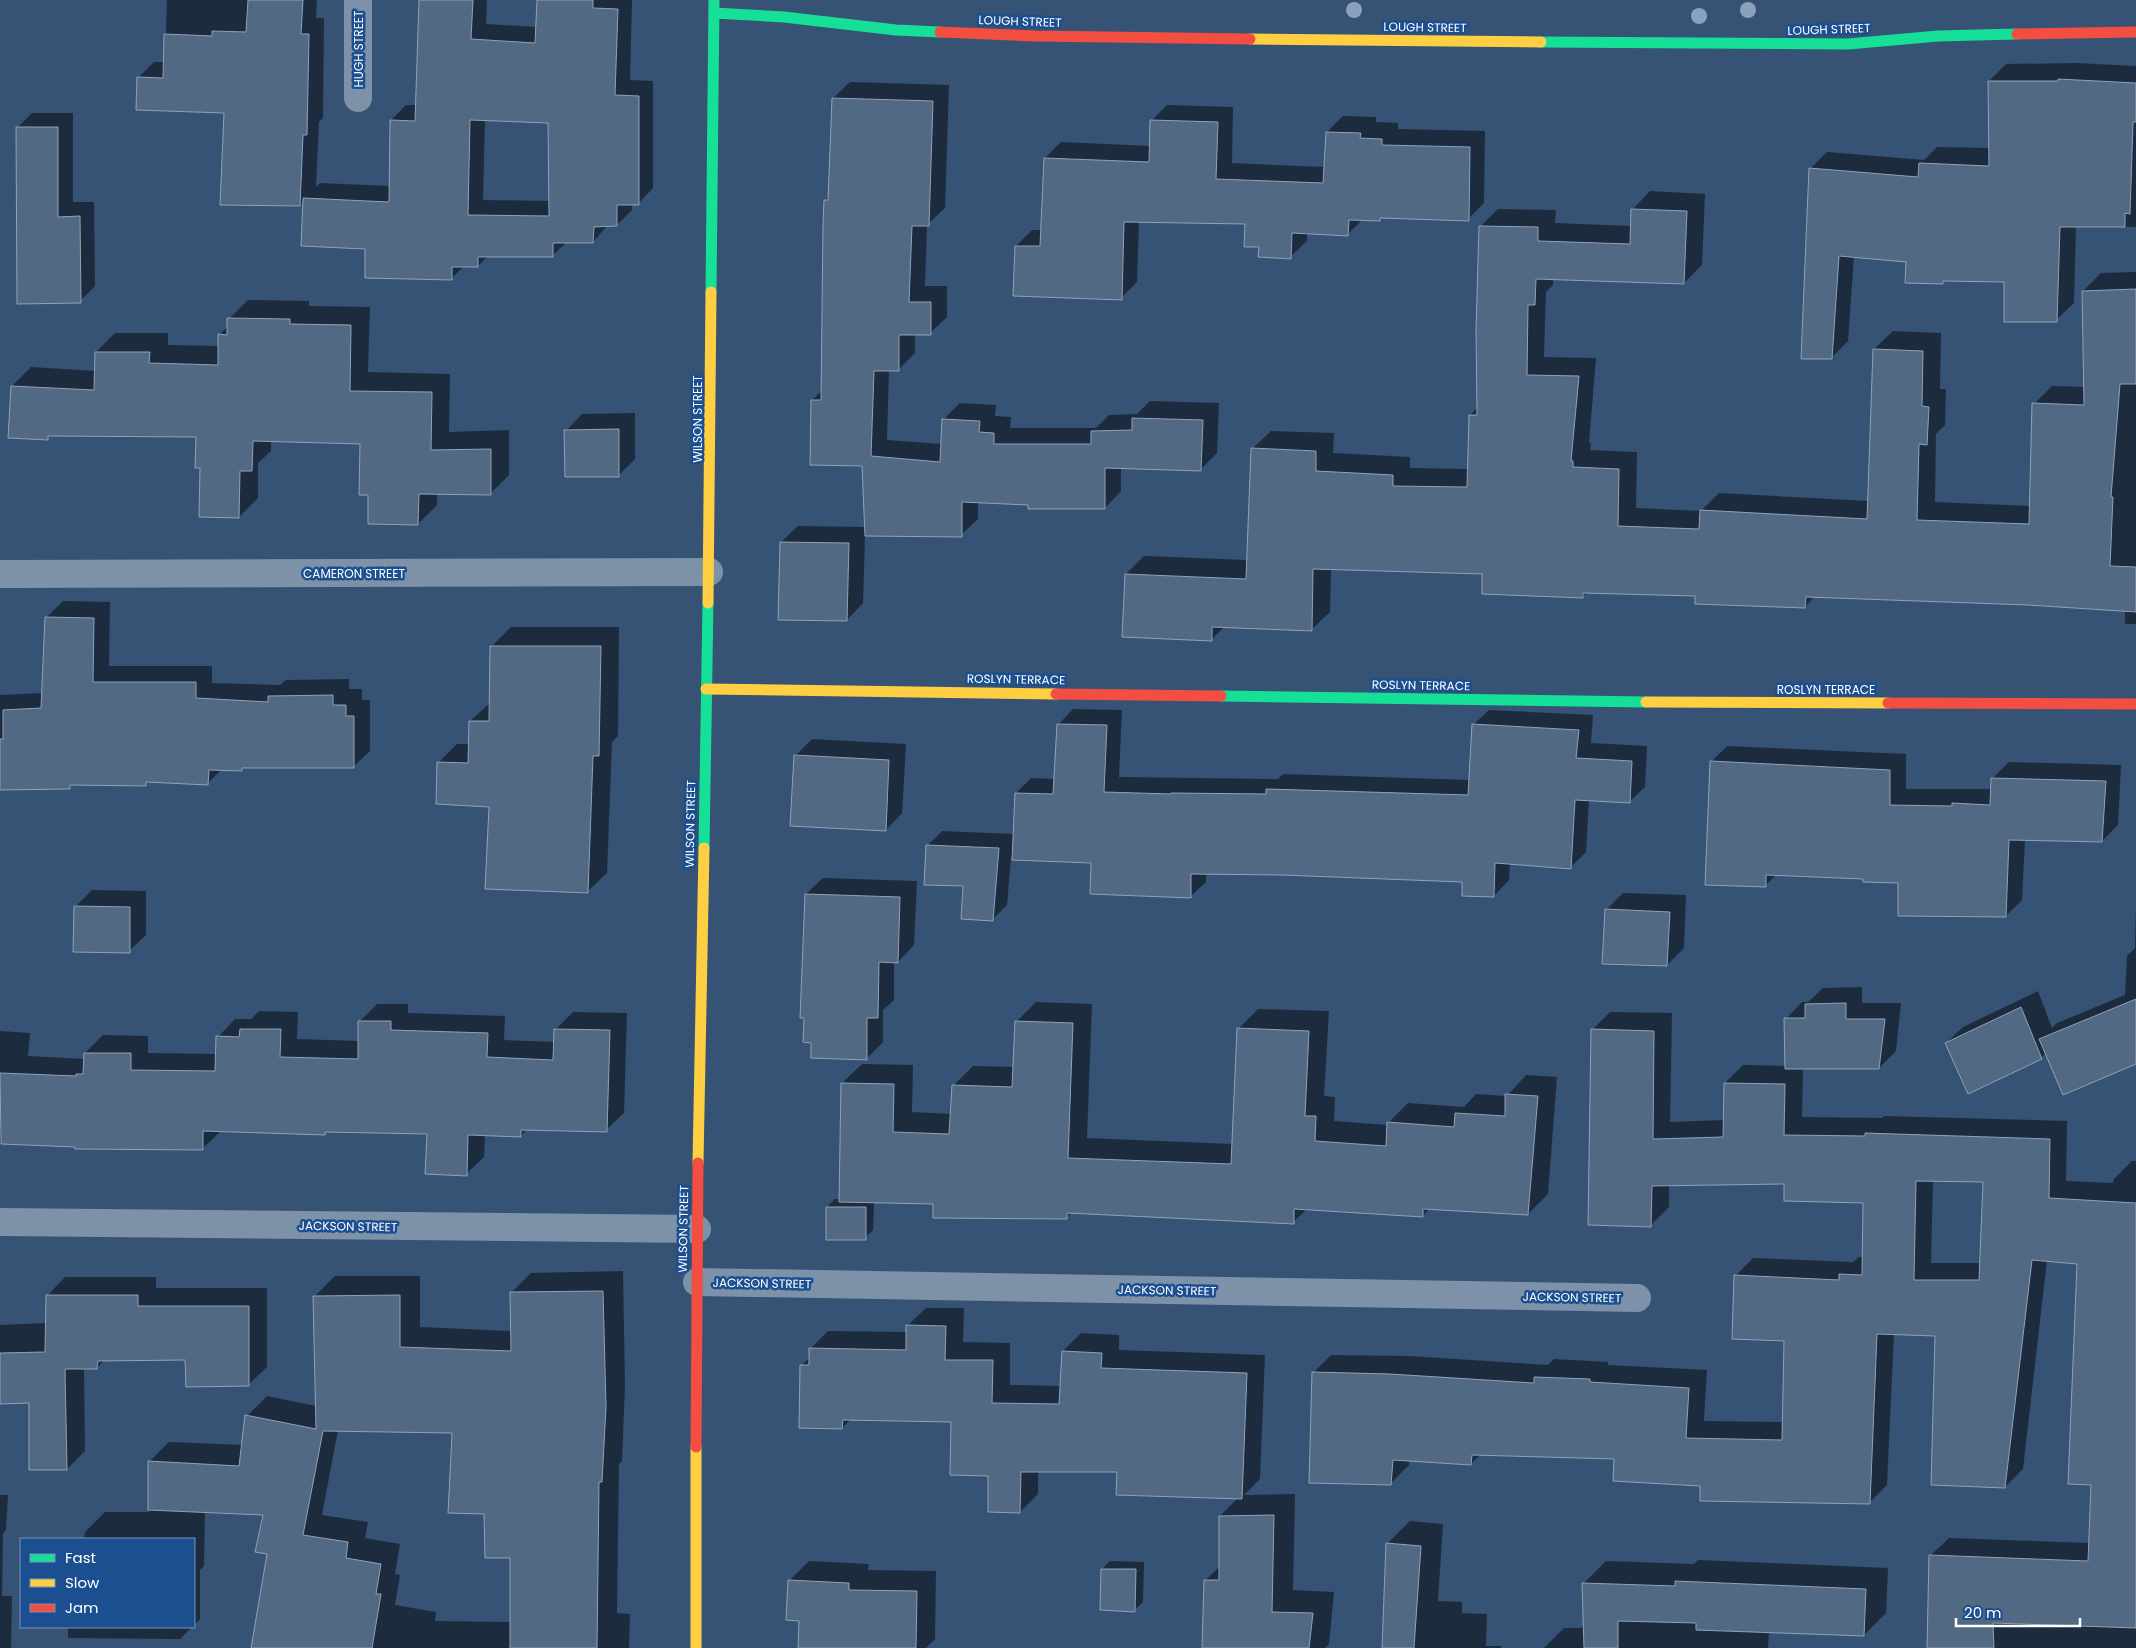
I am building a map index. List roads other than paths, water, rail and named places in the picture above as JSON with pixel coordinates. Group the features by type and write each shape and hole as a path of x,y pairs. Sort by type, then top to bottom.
{"street":[{"name":"HUGH STREET","path":"358,0 358,98"},
{"name":"WILSON STREET","path":"696,1648 697,1229 709,572 714,0"},
{"name":"LOUGH STREET","path":"714,14 784,17 896,30 1035,36 1766,45 1848,44 1947,36 2136,32"},
{"name":"CAMERON STREET","path":"0,574 709,572"},
{"name":"ROSLYN TERRACE","path":"706,689 1661,702 2136,704"},
{"name":"JACKSON STREET","path":"0,1222 697,1229"},
{"name":"JACKSON STREET","path":"697,1282 1638,1298"}]}
